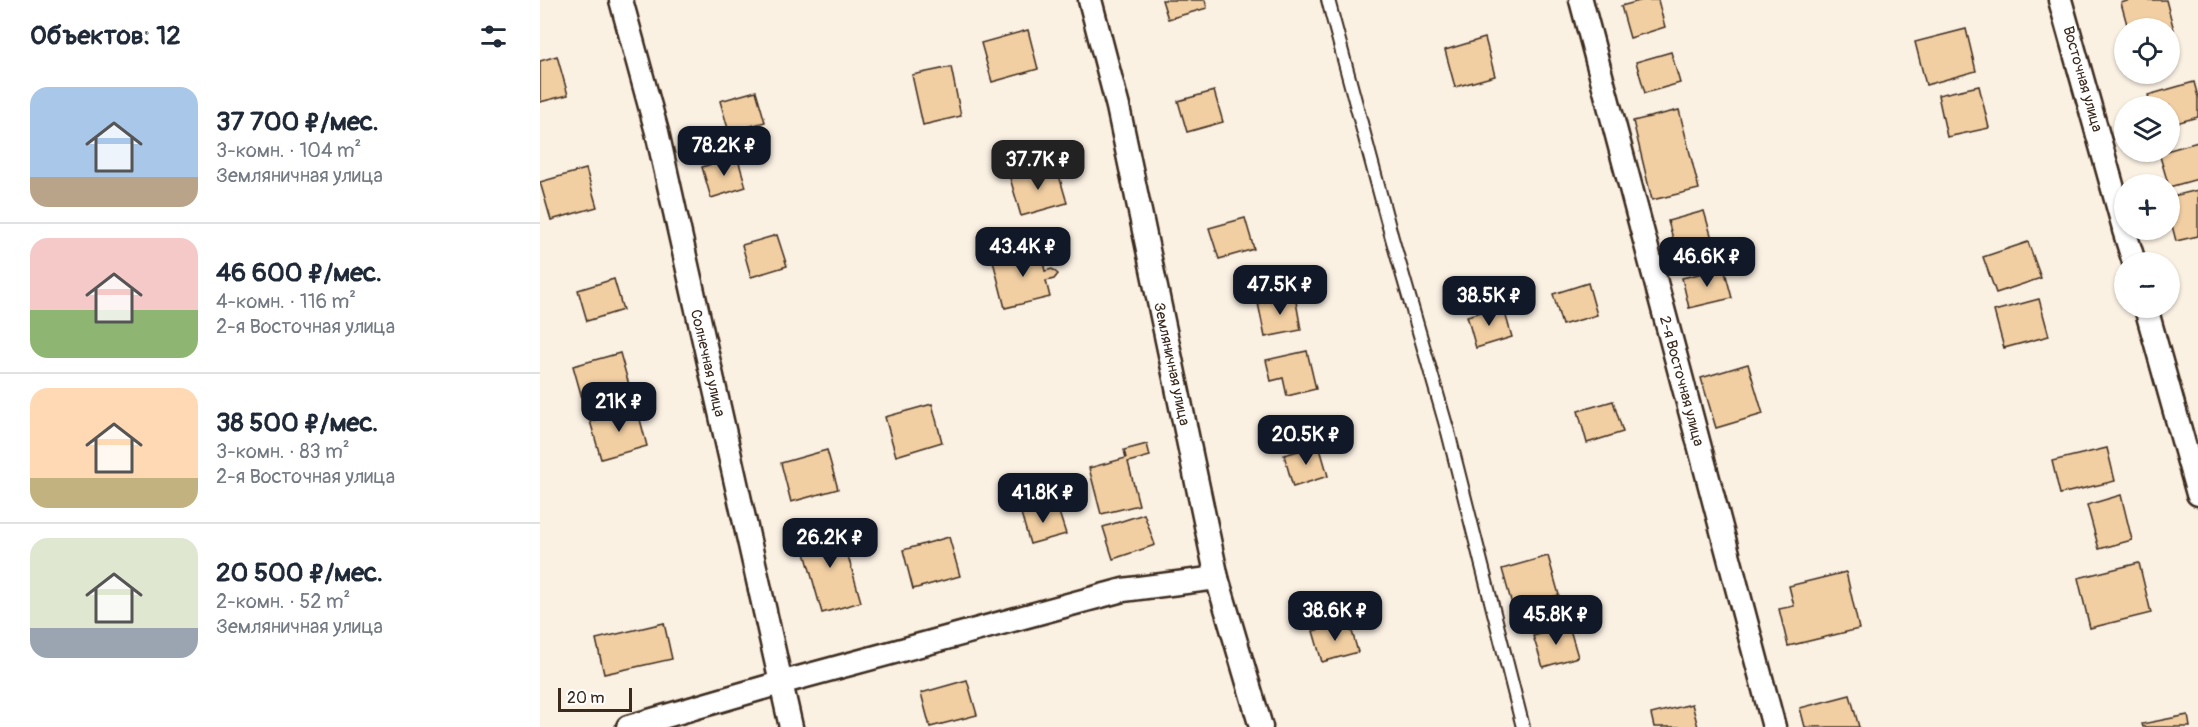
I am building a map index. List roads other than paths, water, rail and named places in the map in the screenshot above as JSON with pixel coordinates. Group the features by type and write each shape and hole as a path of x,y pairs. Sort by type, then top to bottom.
{"street":[{"name":"Солнечная улица","path":"621,0 657,132 790,727"},
{"name":"Земляничная улица","path":"1090,0 1118,107 1217,578 1261,727"},
{"name":"2-я Восточная улица","path":"1581,0 1774,727"},
{"name":"Восточная улица","path":"2061,0 2114,193"},
{"path":"2149,318 2198,494"},
{"path":"628,727 1123,591 1217,578"}],"lane":[{"path":"1328,0 1392,238 1448,432 1523,727"}]}
